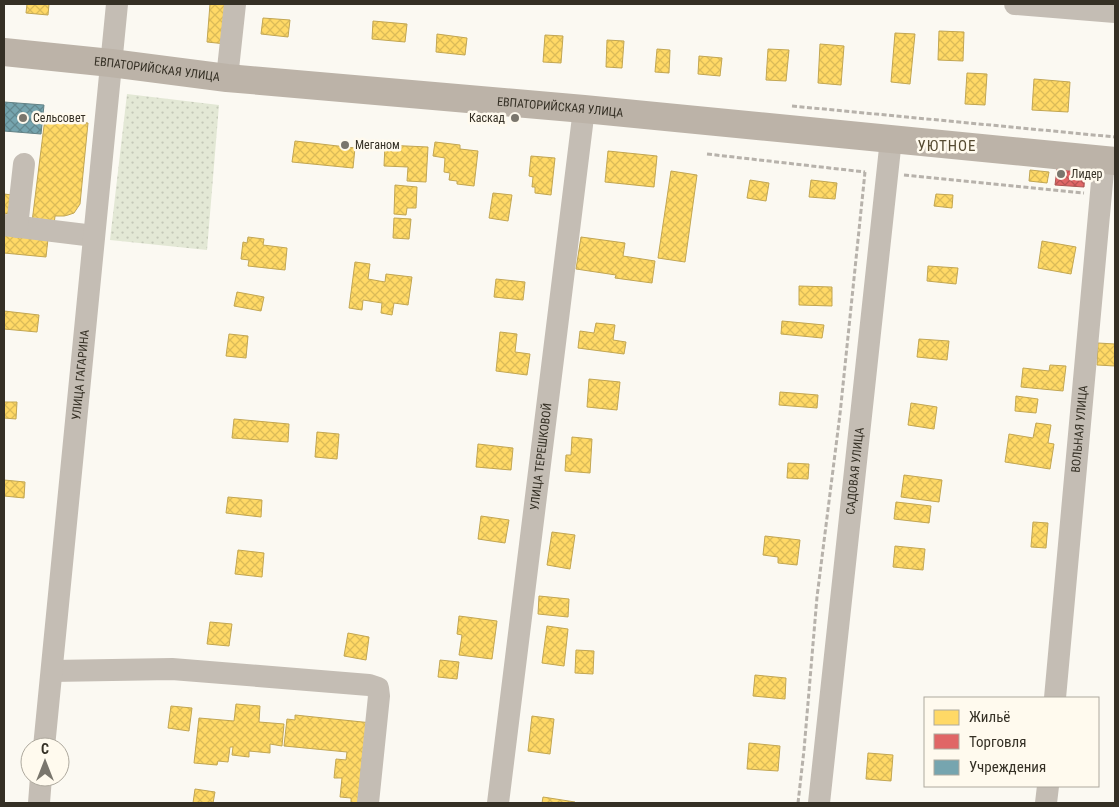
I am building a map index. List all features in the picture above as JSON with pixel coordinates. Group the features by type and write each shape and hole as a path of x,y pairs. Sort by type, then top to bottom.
{"main road":[{"name":"ЕВПАТОРИЙСКАЯ УЛИЦА","path":"4,52 227,78 584,109 1110,160"}],"street":[{"name":"УЛИЦА ГАГАРИНА","path":"45,737 117,4"},
{"path":"227,78 235,4"},
{"path":"1015,4 1115,12"},
{"name":"УЛИЦА ТЕРЕШКОВОЙ","path":"498,803 584,109"},
{"name":"САДОВАЯ УЛИЦА","path":"819,803 891,139"},
{"name":"ВОЛЬНАЯ УЛИЦА","path":"1055,697 1101,194 1110,160"},
{"path":"24,164 11,226 94,236"},
{"path":"52,671 172,669 369,685 378,688 379,696 368,803"},
{"path":"39,803 40,787"},
{"path":"1046,803 1048,787"}],"path":[{"path":"707,154 865,172 1101,194"},
{"path":"798,803 817,598 840,414 865,172"}],"green space":[{"path":"127,94 219,105 207,250 110,240"}],"building: Жильё":[{"path":"27,4 49,4 48,15 26,13"},
{"path":"210,4 230,4 226,44 207,42"},
{"path":"263,18 290,20 288,37 261,34"},
{"path":"373,21 407,24 405,42 372,39"},
{"path":"939,31 964,32 963,61 938,60"},
{"path":"895,33 915,34 910,84 891,82"},
{"path":"437,34 467,38 465,55 436,52"},
{"path":"545,35 563,36 561,63 543,62"},
{"path":"607,40 624,41 622,68 606,67"},
{"path":"820,44 844,46 841,85 818,83"},
{"path":"657,49 670,50 669,73 655,72"},
{"path":"768,49 789,50 786,81 766,80"},
{"path":"699,56 722,58 720,76 698,74"},
{"path":"967,73 987,74 985,105 965,104"},
{"path":"1034,79 1070,82 1068,112 1032,110"},
{"path":"45,118 88,123 80,204 74,213 55,216 54,225 32,222"},
{"path":"295,141 355,148 353,168 292,162"},
{"path":"435,142 460,145 460,149 478,151 474,186 457,184 457,181 449,180 450,173 444,172 445,158 433,156"},
{"path":"385,145 428,147 426,182 407,181 408,167 384,166"},
{"path":"608,151 657,156 654,187 605,182"},
{"path":"531,156 555,158 551,195 535,193 535,187 532,187 533,177 529,176"},
{"path":"1030,170 1049,172 1047,183 1029,181"},
{"path":"671,171 697,175 685,262 658,258"},
{"path":"750,180 769,183 766,201 747,198"},
{"path":"811,180 837,183 835,199 809,197"},
{"path":"395,185 417,187 416,208 407,208 406,215 394,214"},
{"path":"493,193 512,195 508,221 489,218"},
{"path":"4,194 12,195 9,214 4,213"},
{"path":"936,194 953,195 952,208 934,206"},
{"path":"394,218 411,219 409,239 393,238"},
{"path":"4,235 48,239 46,257 4,253"},
{"path":"248,237 264,239 263,245 287,248 285,270 248,266 249,260 241,259 243,242 247,243"},
{"path":"581,237 625,243 623,256 655,261 652,283 615,278 616,275 576,269"},
{"path":"1042,241 1076,247 1071,274 1038,268"},
{"path":"355,262 370,264 368,279 385,282 386,274 412,277 408,305 394,303 392,315 381,313 382,303 363,300 362,310 349,308"},
{"path":"928,266 958,268 956,284 927,281"},
{"path":"496,279 525,282 523,300 494,297"},
{"path":"799,286 832,287 832,306 799,305"},
{"path":"237,292 264,297 261,311 234,306"},
{"path":"4,311 39,315 37,332 4,329"},
{"path":"782,321 824,325 822,338 781,334"},
{"path":"596,323 615,325 613,340 626,342 624,354 578,348 580,331 594,333"},
{"path":"500,332 517,334 515,352 530,354 527,375 496,371"},
{"path":"229,334 248,336 246,358 226,356"},
{"path":"919,339 949,341 947,360 917,357"},
{"path":"1098,343 1115,344 1115,366 1097,365"},
{"path":"1050,365 1066,366 1063,391 1021,387 1023,368 1049,371"},
{"path":"589,379 620,382 617,410 587,407"},
{"path":"780,392 818,395 817,408 779,405"},
{"path":"1016,396 1038,399 1036,413 1015,411"},
{"path":"4,402 17,402 16,419 4,418"},
{"path":"911,403 937,407 934,429 908,425"},
{"path":"234,419 289,424 288,442 232,438"},
{"path":"1036,423 1051,425 1048,443 1054,444 1050,469 1005,462 1009,434 1033,438"},
{"path":"317,432 339,434 337,459 315,457"},
{"path":"572,437 592,439 590,473 565,471 566,455 571,455"},
{"path":"478,444 513,448 511,470 476,467"},
{"path":"788,463 809,464 808,479 787,478"},
{"path":"904,475 942,480 939,502 901,497"},
{"path":"4,480 25,482 24,498 4,496"},
{"path":"228,497 262,500 261,517 226,513"},
{"path":"896,502 931,506 929,523 894,519"},
{"path":"481,516 509,520 505,543 478,539"},
{"path":"1033,522 1048,523 1046,548 1031,547"},
{"path":"552,532 575,535 570,569 547,565"},
{"path":"765,536 800,540 797,565 778,563 778,557 763,555"},
{"path":"895,546 925,549 923,570 893,567"},
{"path":"238,550 264,553 262,577 235,574"},
{"path":"539,596 569,599 568,617 538,614"},
{"path":"459,616 497,621 492,659 459,655 462,635 457,634"},
{"path":"210,622 232,624 229,646 207,644"},
{"path":"547,626 568,629 564,666 542,663"},
{"path":"348,633 369,637 366,660 344,656"},
{"path":"576,650 594,651 593,674 575,673"},
{"path":"440,660 459,662 457,679 438,677"},
{"path":"755,675 786,678 785,699 753,696"},
{"path":"236,704 260,706 259,722 284,724 282,746 270,744 270,753 249,751 249,757 232,755 233,747 230,747 228,762 218,761 217,765 194,763 199,718 234,721"},
{"path":"171,706 192,708 189,731 168,728"},
{"path":"295,715 372,723 364,803 351,803 351,798 340,797 342,778 334,778 336,759 346,760 347,752 284,746 287,719 295,720"},
{"path":"532,716 554,719 550,754 528,751"},
{"path":"749,743 780,746 778,771 747,769"},
{"path":"868,753 893,755 891,781 866,779"},
{"path":"195,789 215,792 213,803 193,803"},
{"path":"543,797 575,802 575,803 542,803"}],"building: Торговля":[{"path":"1057,169 1085,171 1084,187 1055,185"}],"building: Учреждения":[{"name":"Сельсовет","path":"4,102 44,105 41,134 4,131"}],"place":[{"name":"Сельсовет","path":"23,118"},
{"name":"Каскад","path":"515,118"},
{"name":"Меганом","path":"345,145"},
{"name":"Лидер","path":"1061,174"}],"district":[{"name":"УЮТНОЕ","path":"947,146"}]}
